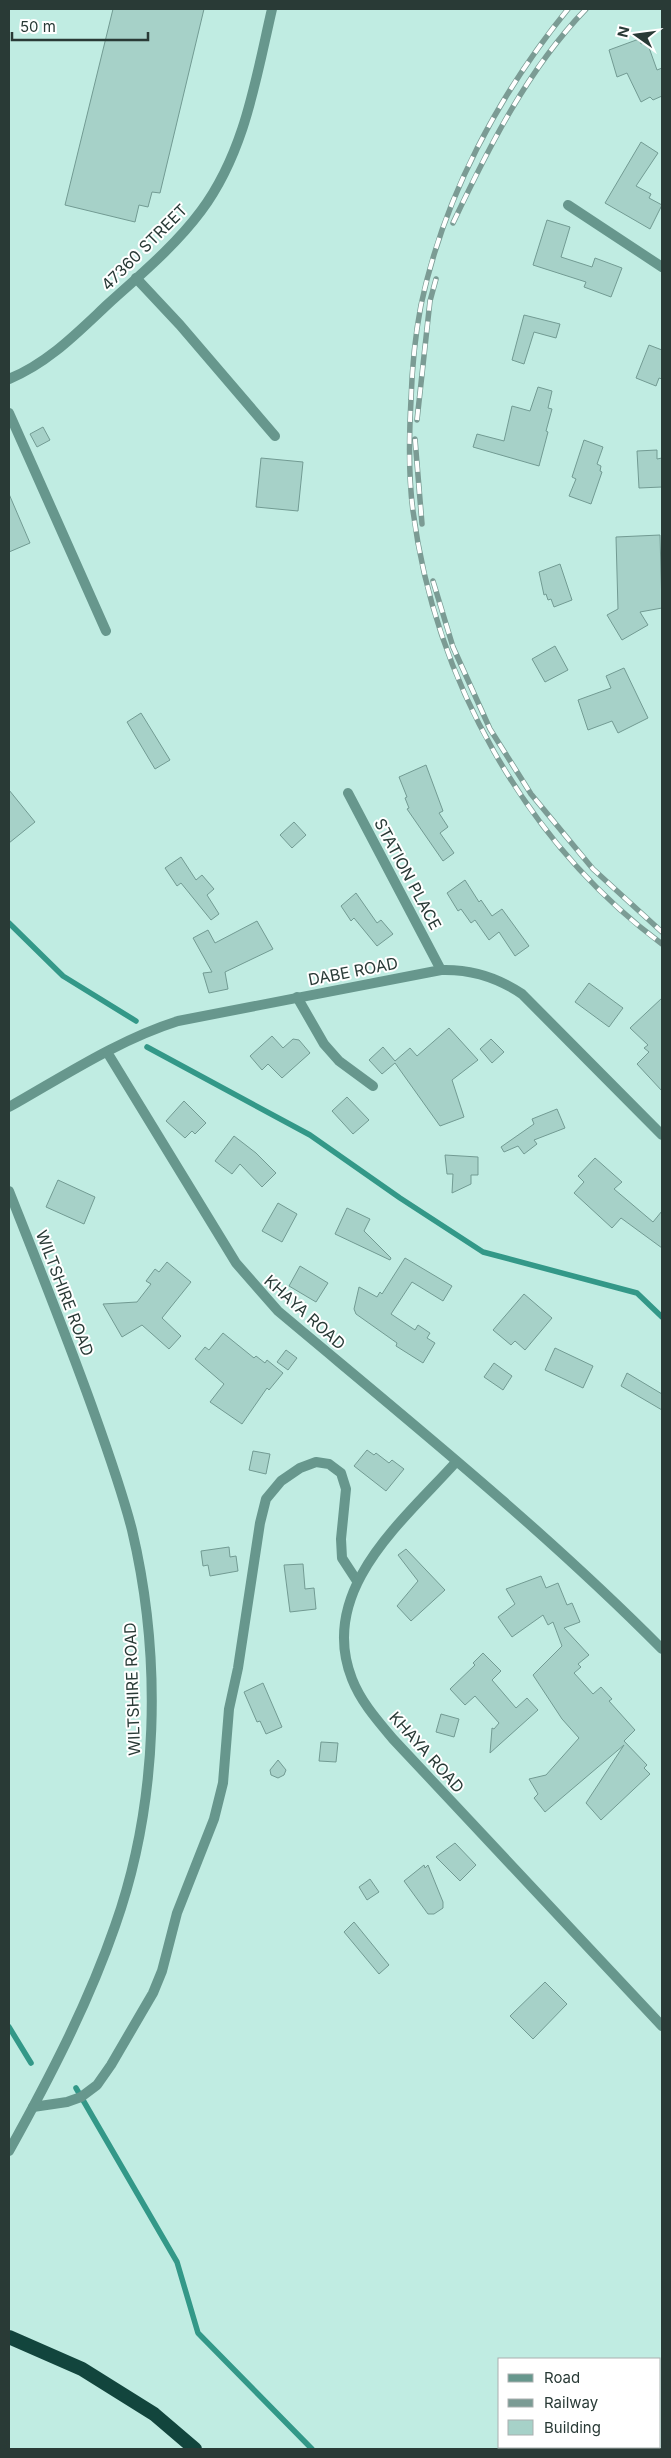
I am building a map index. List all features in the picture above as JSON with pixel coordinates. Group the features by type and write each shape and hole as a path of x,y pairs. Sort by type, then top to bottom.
{"highway":[{"path":"9,2337 82,2369 154,2414 195,2449"}],"street":[{"name":"47360 STREET","path":"9,379 43,362 160,256 196,217 224,174 242,132 272,9"},
{"path":"568,204 662,267"},
{"path":"136,278 198,345 274,436"},
{"path":"9,413 106,631"},
{"name":"STATION PLACE","path":"348,793 441,970"},
{"name":"DABE ROAD","path":"9,1107 150,1030 178,1022 297,997 441,970 458,969 503,981 522,994 662,1135"},
{"path":"297,997 324,1044 339,1061 373,1086"},
{"name":"KHAYA ROAD","path":"107,1052 216,1234 253,1286 278,1312 456,1462 603,1590 662,1649"},
{"name":"WILTSHIRE ROAD","path":"9,1191 115,1472 132,1531 149,1643 151,1710 149,1781 141,1829 116,1925 95,1980 33,2107 9,2151"},
{"path":"33,2107 67,2102 81,2097 97,2084 111,2065 153,1994 162,1972 182,1898 214,1820 223,1783 229,1709 238,1668 260,1523 266,1500 281,1481 300,1468 316,1462 329,1464 341,1473 346,1489 341,1539 342,1558 357,1581"},
{"name":"KHAYA ROAD","path":"456,1462 388,1538 357,1581 344,1620 344,1650 352,1679 369,1710 452,1802 662,2026"}],"building":[{"path":"113,9 204,9 160,193 152,192 148,207 139,205 135,222 65,205"},
{"path":"639,39 641,44 647,42 657,70 662,68 662,96 653,100 650,97 641,102 627,73 617,77 609,50"},
{"path":"641,142 658,153 636,186 651,194 649,198 662,205 650,229 605,203"},
{"path":"547,220 570,227 561,257 592,267 595,258 622,268 611,297 584,287 586,282 533,265"},
{"path":"524,315 560,324 556,338 534,332 524,364 512,360"},
{"path":"649,345 662,350 662,379 659,378 656,386 636,378"},
{"path":"538,387 552,391 548,408 552,409 539,466 473,447 477,434 504,441 512,406 530,411"},
{"path":"43,427 50,440 37,447 30,434"},
{"path":"584,440 603,447 597,464 601,466 600,471 602,472 591,504 569,496 576,479 572,477"},
{"path":"657,450 657,459 662,458 662,487 639,488 637,451"},
{"path":"261,458 303,462 298,511 256,507"},
{"path":"9,494 30,543 9,552"},
{"path":"660,535 662,608 640,612 648,625 622,640 607,615 618,609 616,537"},
{"path":"560,564 572,600 554,607 551,599 548,600 546,594 544,595 539,572"},
{"path":"555,646 568,670 545,682 532,659"},
{"path":"624,668 648,718 618,733 612,721 588,730 578,700 611,688 606,676"},
{"path":"141,713 170,760 155,769 127,722"},
{"path":"426,765 443,811 439,813 448,827 440,833 454,853 443,861 407,809 409,808 405,798 407,797 399,777"},
{"path":"9,790 35,822 9,843"},
{"path":"294,822 306,835 292,848 280,835"},
{"path":"181,857 196,880 202,875 214,889 207,895 219,914 211,920 181,883 177,886 165,868"},
{"path":"465,880 479,902 481,900 492,916 502,909 529,946 515,956 499,932 489,940 475,920 471,923 461,909 458,911 447,893"},
{"path":"356,893 377,923 381,920 393,934 377,946 354,918 351,921 341,906"},
{"path":"257,921 273,949 225,972 228,989 209,993 203,973 212,972 193,938 208,930 215,943"},
{"path":"589,983 623,1008 609,1027 575,1002"},
{"path":"662,998 662,1091 637,1064 649,1052 644,1048 648,1045 630,1028"},
{"path":"449,1028 478,1060 452,1080 464,1117 440,1126 395,1063 382,1074 369,1060 383,1047 395,1061 410,1048 417,1056"},
{"path":"272,1036 283,1048 293,1039 299,1040 310,1053 282,1078 268,1064 262,1070 250,1056"},
{"path":"491,1039 504,1052 492,1063 480,1049"},
{"path":"347,1097 369,1120 353,1134 332,1111"},
{"path":"184,1101 206,1123 195,1134 192,1131 185,1138 166,1121"},
{"path":"557,1109 565,1128 534,1140 537,1144 524,1154 518,1146 504,1152 501,1147 534,1124 532,1119"},
{"path":"234,1136 256,1153 276,1173 262,1187 240,1164 232,1174 215,1161"},
{"path":"445,1155 478,1157 478,1175 471,1175 471,1184 452,1193 453,1174 447,1174"},
{"path":"595,1158 622,1182 614,1189 653,1222 662,1211 662,1248 621,1218 612,1228 574,1193 584,1182 578,1176"},
{"path":"58,1180 95,1197 84,1224 46,1207"},
{"path":"278,1203 297,1214 282,1242 262,1231"},
{"path":"347,1208 370,1219 364,1231 391,1258 390,1260 335,1234"},
{"path":"405,1258 452,1286 443,1301 412,1282 391,1314 415,1330 418,1325 430,1333 427,1338 435,1343 423,1363 396,1346 397,1343 356,1314 354,1309 359,1287 377,1297 380,1292 382,1294"},
{"path":"167,1262 191,1282 162,1318 181,1336 169,1349 142,1325 122,1337 103,1304 137,1302 151,1284 146,1281 155,1269 159,1272"},
{"path":"300,1266 328,1283 316,1302 289,1286"},
{"path":"524,1294 552,1318 525,1350 515,1341 511,1345 493,1330"},
{"path":"223,1333 254,1358 256,1356 265,1363 267,1360 283,1373 269,1390 267,1388 242,1424 210,1402 224,1384 195,1359 205,1347 209,1350"},
{"path":"555,1348 593,1366 583,1388 545,1370"},
{"path":"286,1350 297,1358 288,1370 277,1362"},
{"path":"494,1363 512,1376 503,1390 484,1377"},
{"path":"627,1373 662,1394 662,1410 621,1386"},
{"path":"367,1450 374,1455 376,1453 389,1463 392,1460 404,1469 386,1491 354,1466"},
{"path":"253,1451 270,1454 266,1474 249,1470"},
{"path":"229,1547 230,1557 236,1556 238,1571 210,1576 208,1565 203,1566 201,1551"},
{"path":"406,1549 445,1590 411,1621 397,1606 418,1581 398,1555"},
{"path":"303,1564 305,1589 314,1588 316,1609 290,1612 284,1565"},
{"path":"541,1576 546,1588 558,1583 567,1605 572,1603 580,1622 564,1628 589,1655 578,1664 581,1667 574,1673 593,1694 601,1687 612,1699 609,1701 635,1730 624,1741 647,1765 644,1768 650,1774 601,1820 586,1803 624,1745 545,1812 534,1798 538,1794 529,1779 546,1775 579,1738 562,1719 533,1675 562,1646 553,1622 548,1625 543,1615 512,1637 498,1617 515,1604 506,1589"},
{"path":"483,1653 501,1671 492,1680 516,1708 527,1698 538,1710 490,1753 492,1728 494,1729 499,1723 475,1696 465,1705 450,1689 475,1665 473,1663"},
{"path":"263,1683 282,1727 266,1734 260,1721 257,1722 244,1692"},
{"path":"441,1714 459,1719 454,1737 436,1732"},
{"path":"321,1742 338,1743 336,1762 319,1761"},
{"path":"278,1760 286,1770 284,1775 278,1778 271,1775 270,1770"},
{"path":"455,1843 476,1865 460,1881 436,1857"},
{"path":"424,1865 425,1868 428,1865 443,1902 443,1908 434,1914 428,1914 404,1881"},
{"path":"370,1879 379,1892 367,1900 359,1887"},
{"path":"354,1922 389,1965 379,1974 344,1932"},
{"path":"545,1982 567,2004 533,2039 510,2016"}],"waterway":[{"path":"9,923 63,976 136,1021"},
{"path":"147,1047 310,1135 400,1198 483,1252 637,1293 662,1317"},
{"path":"9,2027 31,2063"},
{"path":"76,2088 177,2262 198,2333 312,2449"}],"railway":[{"path":"568,9 519,76 477,148 459,186 431,264 421,305 413,364 409,442 411,497 424,574 442,635 465,695 494,752 529,806 568,857 613,903 662,944"},
{"path":"453,223 495,138 527,83 545,57 586,9"},
{"path":"417,420 430,301 436,279"},
{"path":"415,439 422,524"},
{"path":"433,581 453,647 490,729 531,794 593,869 662,932"}]}
